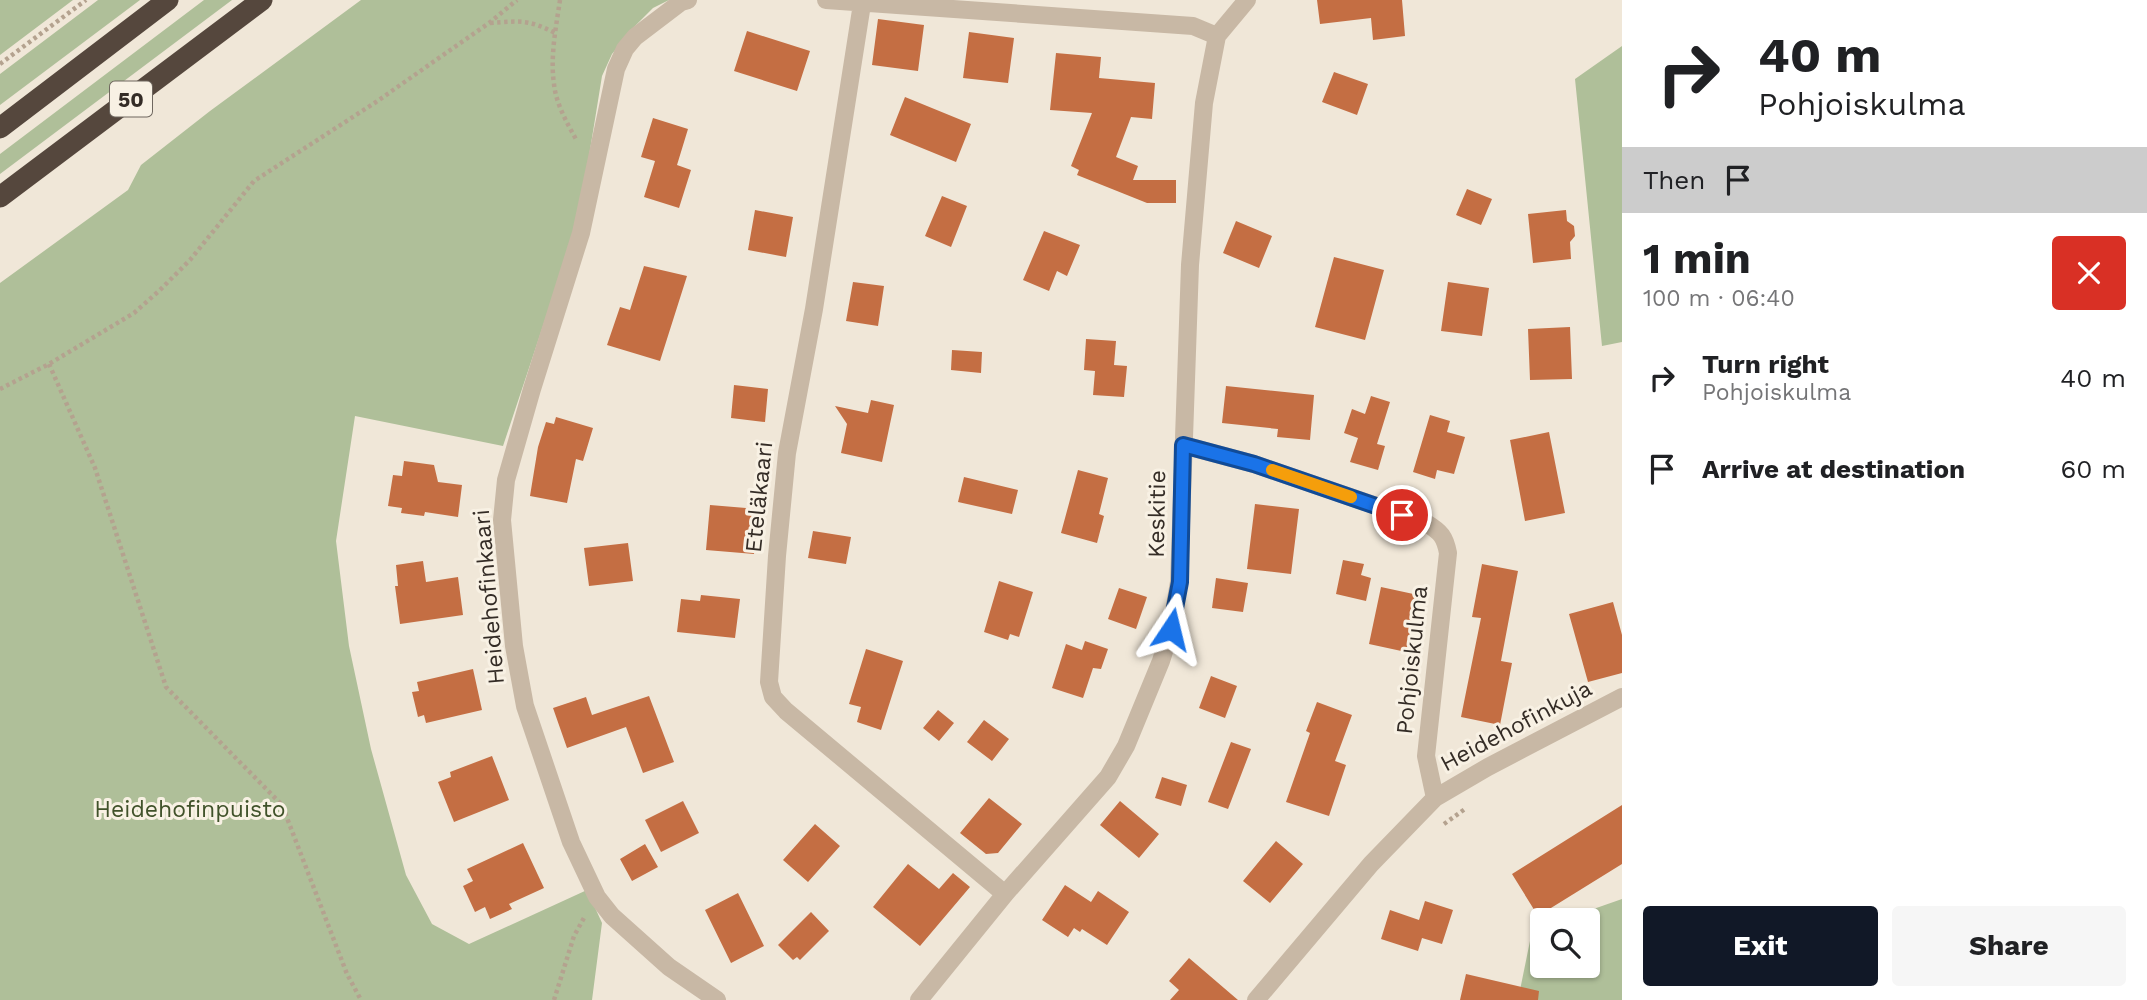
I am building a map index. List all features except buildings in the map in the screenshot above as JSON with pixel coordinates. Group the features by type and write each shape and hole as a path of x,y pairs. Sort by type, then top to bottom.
{"highway":[{"name":"50","path":"0,128 169,0"},
{"name":"50","path":"0,197 262,0"}],"street":[{"name":"Heidehofinkaari","path":"688,0 681,2 635,37 625,49 616,69 582,233 531,389 506,480 502,520 514,646 525,706 571,842 597,897 612,916 668,967 717,1000"},
{"path":"826,0 1193,26 1217,36"},
{"name":"Keskitie","path":"919,1000 1005,894 1108,777 1126,746 1141,711 1171,629 1180,582 1190,265 1204,103 1217,36 1247,0"},
{"name":"Eteläkaari","path":"862,4 814,309 787,453 776,556 769,682 773,697 786,711 1005,894"},
{"name":"Pohjoiskulma","path":"1183,445 1254,464 1426,523 1446,538 1448,553 1426,756 1434,799"},
{"name":"Heidehofinkuja","path":"1434,799 1488,767 1622,697"},
{"path":"1256,1000 1371,864 1434,799"}],"path":[{"path":"0,64 86,0"},
{"path":"0,389 49,364 134,313 190,260 254,181 376,102 489,23 517,0"},
{"path":"560,0 555,33 554,85 564,117 581,149 597,166"},
{"path":"489,23 521,20 536,23 555,33"},
{"path":"49,364 95,468 166,687 282,805 347,974 360,1000"},
{"path":"1434,831 1467,808"},
{"path":"554,1000 573,936 597,897"}],"green space":[{"path":"0,0 73,0 0,55"},
{"path":"98,0 140,0 0,105 0,74"},
{"path":"204,0 232,0 0,174 0,154"},
{"name":"Heidehofinpuisto","path":"361,0 669,0 653,8 634,27 612,54 602,76 579,218 503,446 355,416 336,541 349,646 371,749 406,875 432,924 469,944 587,890 602,923 592,1000 0,1000 0,283 128,190 141,165"},
{"path":"1622,46 1622,342 1602,346 1575,79"},
{"path":"1622,899 1622,1000 1518,1000 1530,941 1530,978 1600,978 1600,908 1596,908"}],"slow traffic":[{"path":"1272,470 1351,497"}],"route":[{"path":"1171,629 1180,582 1183,445 1254,464 1402,515"}]}
